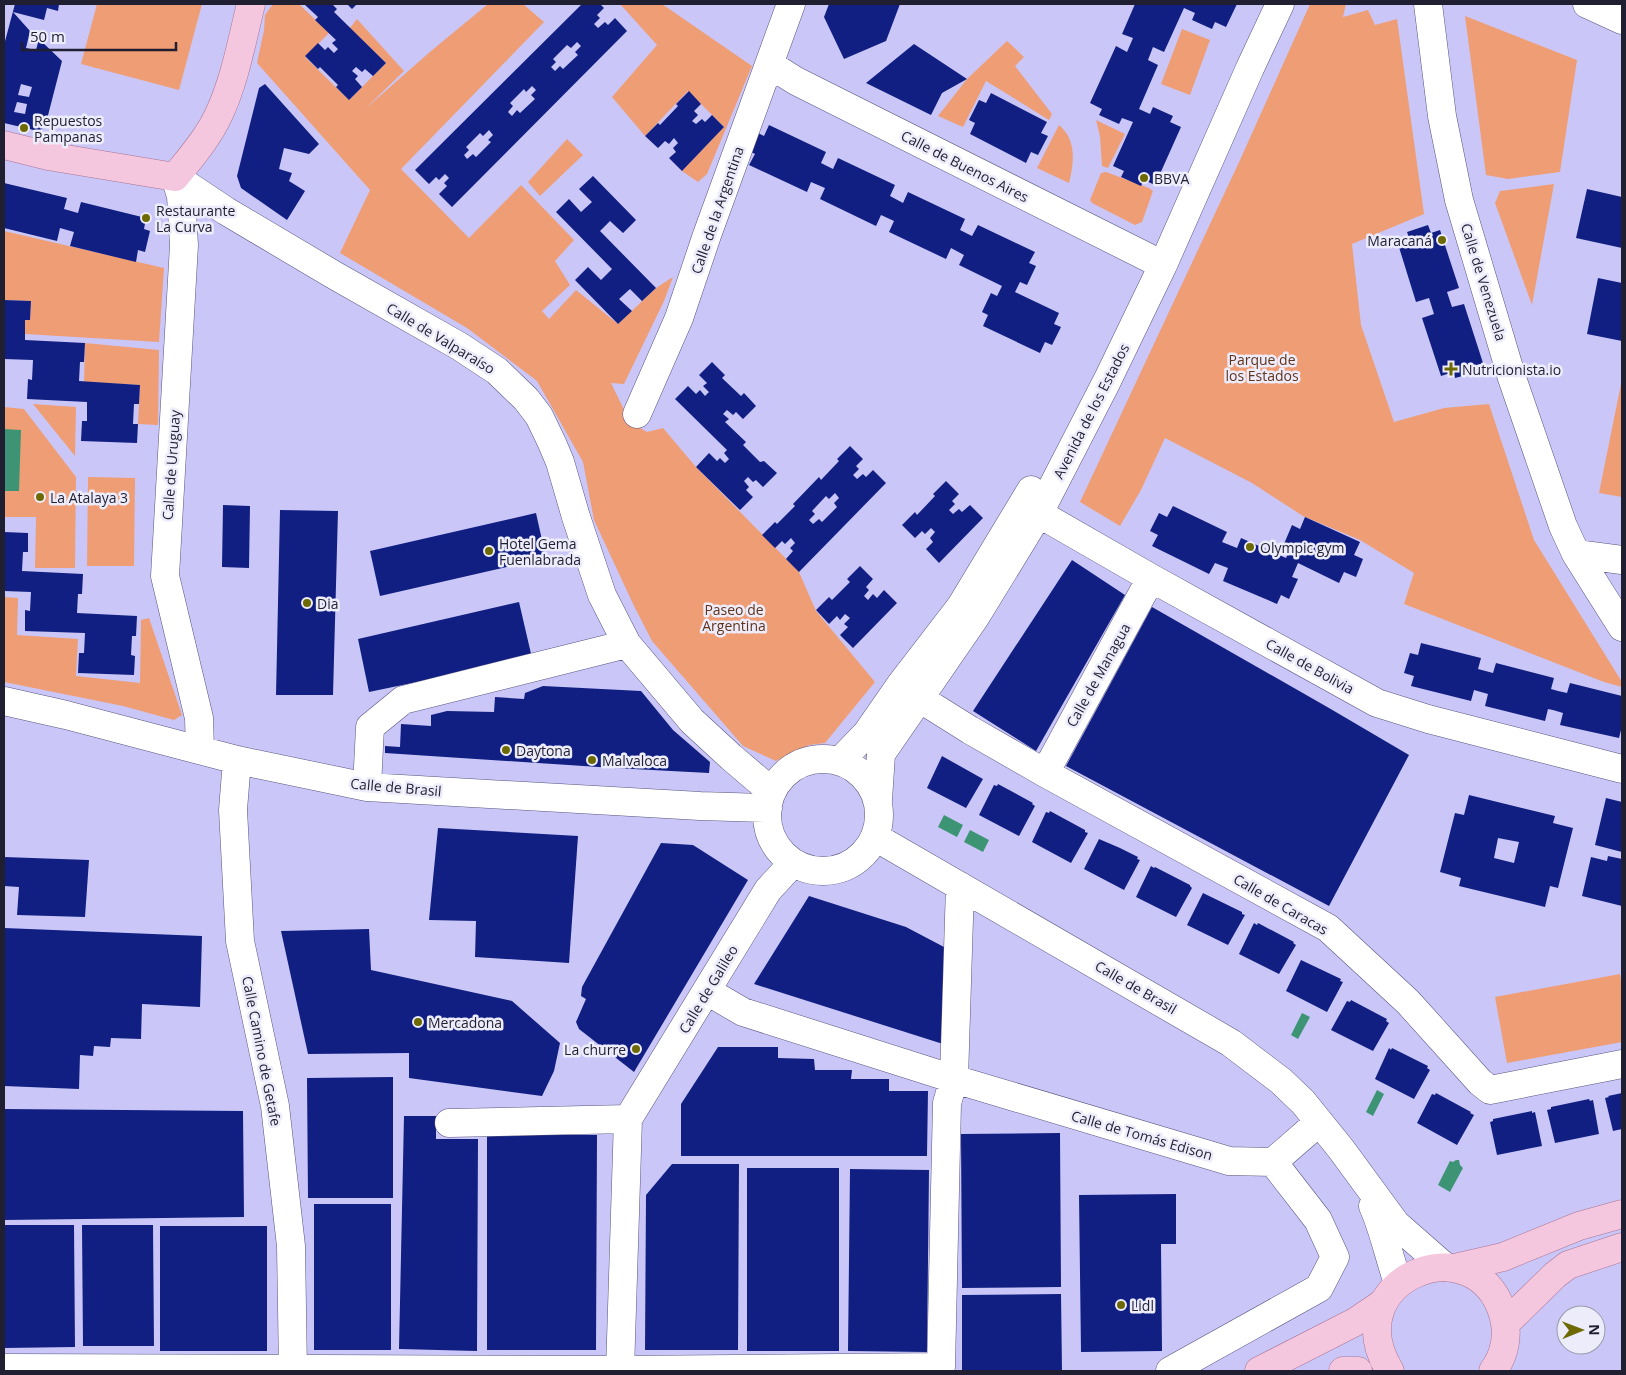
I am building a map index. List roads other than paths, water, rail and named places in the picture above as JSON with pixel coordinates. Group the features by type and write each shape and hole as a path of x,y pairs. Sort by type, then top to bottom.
{"main road":[{"path":"4,145 48,156 175,177 203,143 220,113 236,67 251,4"},
{"path":"1259,1371 1355,1322 1420,1270 1450,1267 1504,1257 1579,1226 1622,1214"},
{"path":"1506,1323 1555,1275 1568,1265 1622,1247"},
{"path":"1450,1267 1473,1275 1489,1287 1500,1304 1506,1323 1506,1344 1493,1371"},
{"path":"1390,1293 1377,1321 1377,1340 1382,1358 1390,1371"},
{"path":"1343,1371 1358,1371"}],"street":[{"name":"Calle de la Argentina","path":"637,414 679,318 707,235 791,4"},
{"name":"Avenida de los Estados","path":"1155,261 1198,152 1262,4"},
{"name":"Avenida de los Estados","path":"878,800 881,754 976,616 1031,509 1040,475 1155,261 1280,4"},
{"name":"Calle de Venezuela","path":"1428,4 1442,116 1459,200 1512,378 1562,526 1576,554 1622,627"},
{"path":"1587,4 1622,20"},
{"name":"Calle de Buenos Aires","path":"769,64 796,81 1155,261"},
{"name":"Calle de Valparaíso","path":"175,177 226,211 459,346 497,372 526,399 539,416 552,442 602,595 627,644 692,721 731,757 770,800"},
{"name":"Calle de Uruguay","path":"175,177 181,196 184,245 165,576 199,718 200,750"},
{"name":"Avenida de los Estados","path":"840,761 867,734 901,684 961,606 1031,509"},
{"name":"Calle de Bolivia","path":"1031,509 1376,703 1622,769"},
{"path":"1576,554 1622,560"},
{"name":"Calle de Managua","path":"1045,772 1151,578"},
{"path":"367,787 370,728 403,700 627,644"},
{"name":"Calle de Caracas","path":"919,698 970,730 1328,928 1408,1002 1480,1082 1490,1090 1622,1064"},
{"name":"Calle de Brasil","path":"4,701 66,715 237,760 367,787 690,805 770,800"},
{"path":"824,759 840,761 857,770 870,783 878,800 879,819 875,837 867,851 855,862 840,869 824,872 808,870 793,863 781,852 772,839 768,824 770,800 781,778 793,768 808,761 824,759"},
{"name":"Calle Camino de Getafe","path":"237,760 233,810 240,940 275,1106 290,1246 293,1370"},
{"name":"Calle de Brasil","path":"875,837 1231,1043 1281,1081 1303,1102 1341,1149 1396,1224 1450,1267"},
{"name":"Calle de Galileo","path":"620,1371 628,1119 768,890 793,863"},
{"path":"4,1368 620,1371 941,1367 947,1103 954,1079 960,886"},
{"name":"Calle de Tomás Edison","path":"707,991 742,1012 954,1079 1229,1161 1273,1162"},
{"path":"449,1123 628,1119"},
{"path":"1170,1371 1319,1288 1335,1257 1318,1220 1273,1162 1318,1122"},
{"name":"Calle de Brasil","path":"1362,1179 1384,1231 1390,1258 1390,1293"}],"place":[{"name":"Repuestos Pampanas","path":"24,128"},
{"name":"BBVA","path":"1144,178"},
{"name":"Restaurante La Curva","path":"146,218"},
{"name":"Maracaná","path":"1442,240"},
{"name":"Nutricionista.io","path":"1451,369"},
{"name":"La Atalaya 3","path":"40,497"},
{"name":"Olympic gym","path":"1250,547"},
{"name":"Hotel Gema Fuenlabrada","path":"489,551"},
{"name":"Dia","path":"307,603"},
{"name":"Daytona","path":"506,750"},
{"name":"Malvaloca","path":"592,760"},
{"name":"Mercadona","path":"418,1022"},
{"name":"La churre","path":"636,1049"},
{"name":"Lidl","path":"1121,1305"}],"park label":[{"name":"Parque de los Estados","path":"1262,368"},
{"name":"Paseo de Argentina","path":"734,618"}]}
